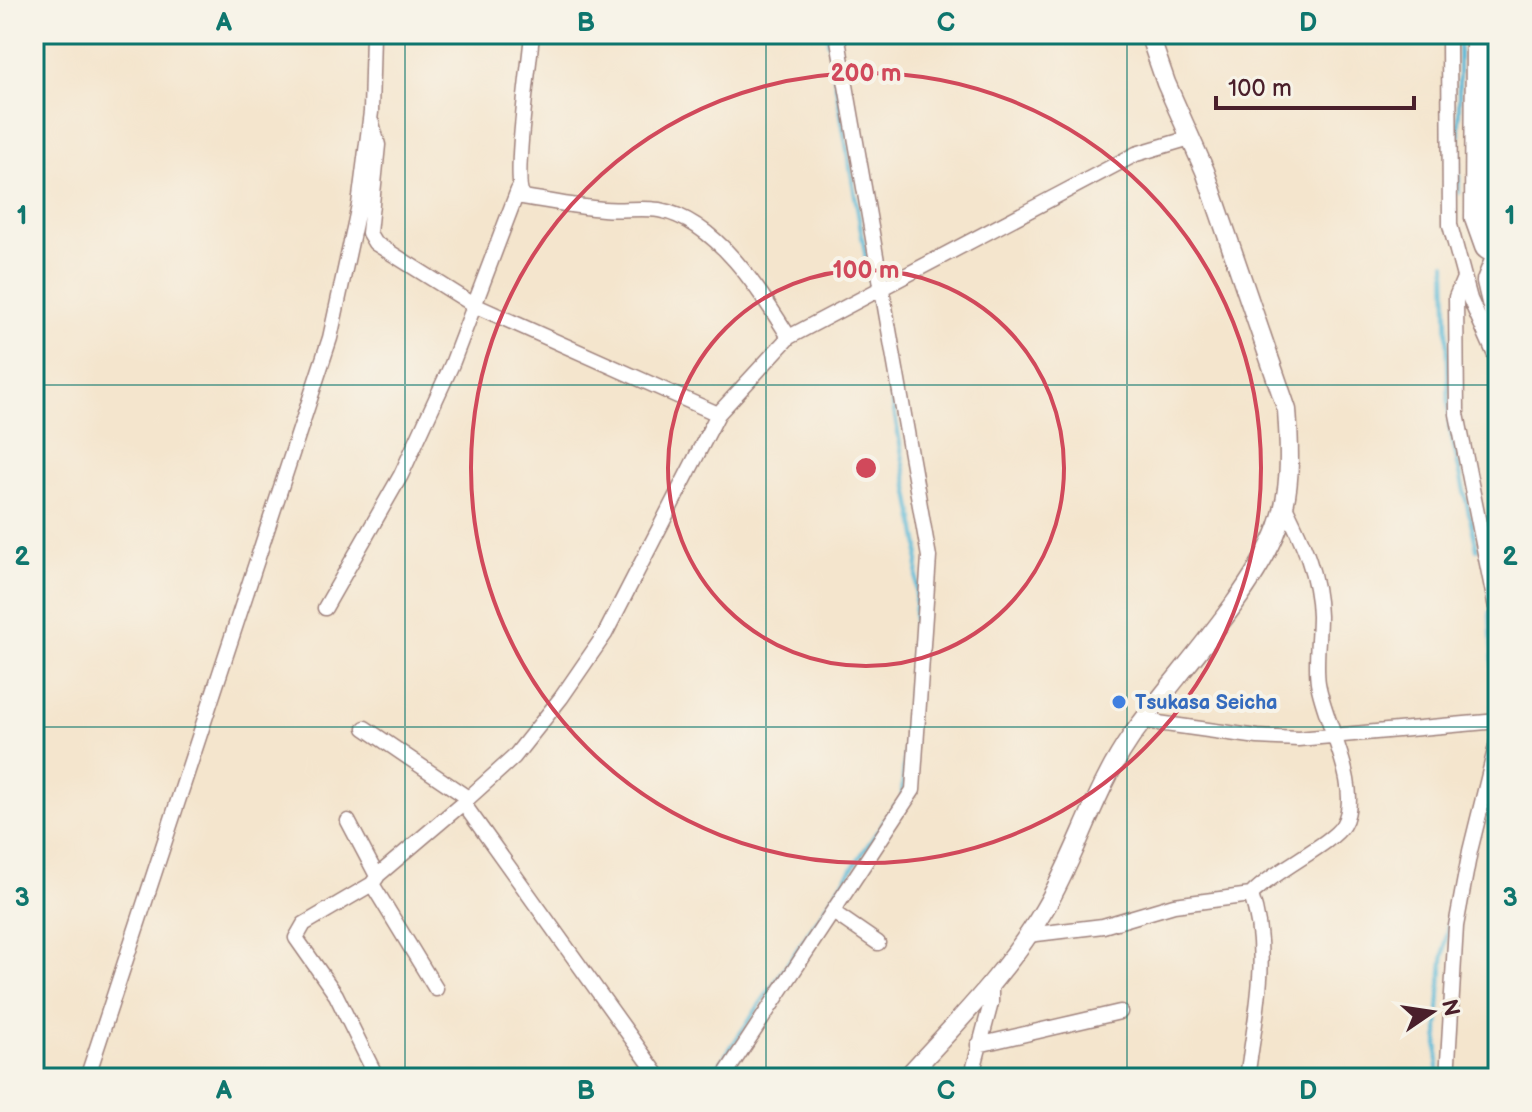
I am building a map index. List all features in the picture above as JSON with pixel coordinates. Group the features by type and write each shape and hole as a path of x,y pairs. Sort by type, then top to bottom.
{"highway":[{"path":"1479,34 1478,218 1488,246 1498,252"},
{"path":"1498,261 1490,281 1498,315"}],"street":[{"path":"87,1078 330,338 359,205 370,119 373,34"},
{"path":"325,608 401,475 474,305 518,190 532,34"},
{"path":"723,1078 913,790 929,557 874,291 837,34"},
{"path":"906,1078 1010,964 1046,908 1105,781 1144,721 1252,575 1274,537 1285,506 1290,450 1287,410 1190,138 1149,34"},
{"path":"1449,34 1450,225 1464,278 1498,362"},
{"path":"370,119 378,145 370,238 474,305 718,414"},
{"path":"377,1078 336,995 300,948 296,938 304,924 375,880 514,757 605,634 718,414 789,337 1136,154 1190,138"},
{"path":"518,190 523,197 606,210 661,210 679,217 705,233 753,280 789,337"},
{"path":"1464,278 1456,297 1457,414 1498,618"},
{"path":"1028,935 1103,926 1174,905 1251,895 1267,878 1342,828 1348,813 1343,756 1334,737 1318,682 1317,591 1308,551 1285,506"},
{"path":"1144,721 1258,737 1334,737 1498,721"},
{"path":"365,728 465,800 660,1078"},
{"path":"1447,1078 1456,926 1470,851 1498,738"},
{"path":"348,821 375,880 436,989"},
{"path":"1247,1078 1257,1007 1260,922 1251,895"},
{"path":"833,912 878,943"},
{"path":"971,1078 991,1003 991,985"},
{"path":"978,1045 1120,1012"}],"waterway":[{"path":"827,34 871,288"},
{"path":"1459,34 1459,193"},
{"path":"1446,263 1449,425 1477,549"},
{"path":"873,296 919,547 902,794"},
{"path":"1490,612 1495,708"},
{"path":"710,1078 895,805"},
{"path":"1438,1078 1443,962 1464,847"}],"place":[{"name":"Tsukasa Seicha","path":"1119,702"}]}
